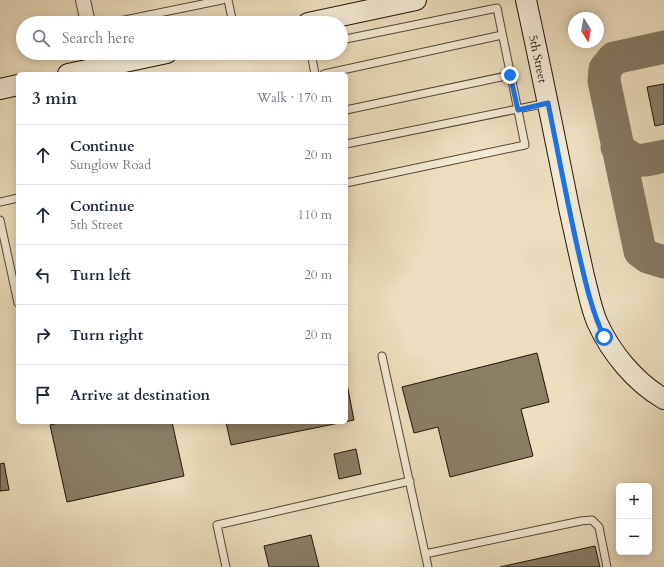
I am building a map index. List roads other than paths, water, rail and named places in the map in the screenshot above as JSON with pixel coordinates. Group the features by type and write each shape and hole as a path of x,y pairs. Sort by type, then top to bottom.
{"street":[{"path":"82,0 86,16"},
{"path":"341,16 416,0"},
{"name":"5th Street","path":"526,0 572,224 591,305 604,337 616,354 641,382 664,399"},
{"path":"74,72 97,65 126,60"},
{"path":"0,89 16,85"}],"lane":[{"path":"144,16 222,0"},
{"path":"228,0 231,16"},
{"path":"348,39 497,8 525,145 348,183"},
{"path":"333,72 502,35"},
{"path":"312,60 315,72"},
{"path":"348,110 510,75"},
{"path":"348,144 548,103"},
{"path":"0,202 16,198"},
{"path":"0,220 16,294"},
{"path":"382,356 428,567"},
{"path":"226,567 217,525 410,481"},
{"path":"425,554 581,521 592,520 599,527 607,567"}]}
